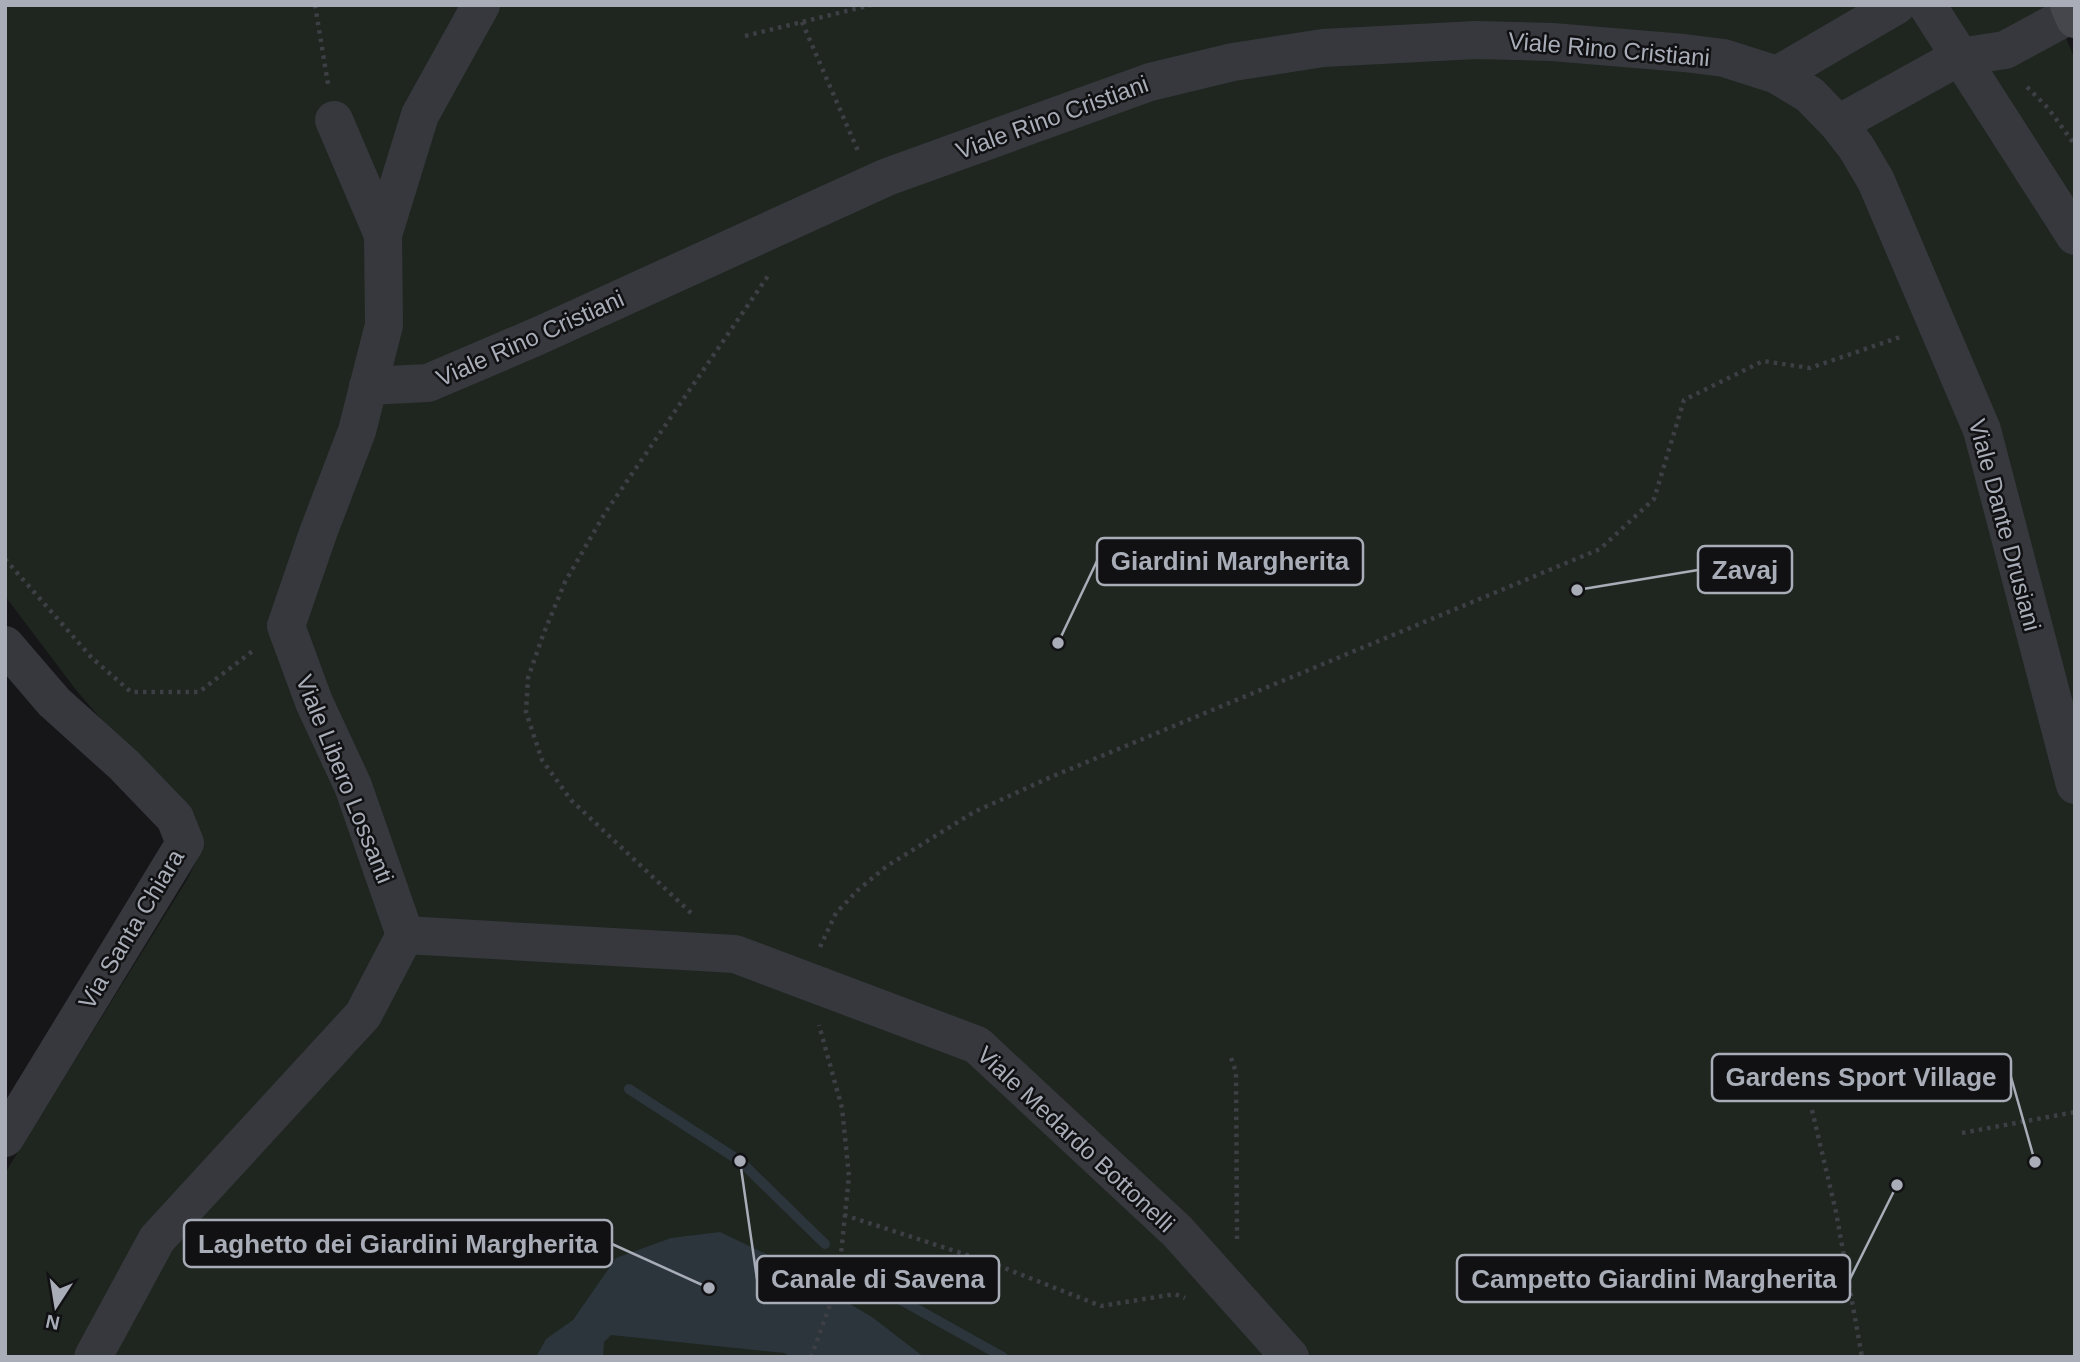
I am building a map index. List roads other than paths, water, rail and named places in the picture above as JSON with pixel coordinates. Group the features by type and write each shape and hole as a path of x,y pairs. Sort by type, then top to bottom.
{"street":[{"path":"368,386 384,326 383,235 420,115 481,5"},
{"path":"1777,75 1897,5"},
{"path":"1927,5 2075,236"},
{"path":"1838,124 1959,57 2005,50 2073,13"},
{"name":"Viale Rino Cristiani","path":"368,386 428,383 538,337 873,183 1150,82 1233,62 1323,48 1504,40 1576,43 1724,58 1777,75 1810,95 1838,124"},
{"path":"334,120 383,235"},
{"name":"Viale Dante Drusiani","path":"1838,124 1876,180 1982,430 2075,785"},
{"name":"Viale Libero Lossanti","path":"368,386 357,431 286,626 314,702 353,786 405,935"},
{"name":"Via Santa Chiara","path":"5,645 54,702 124,765 175,818 185,843 5,1138"},
{"path":"93,1357 157,1239 363,1015 405,935"},
{"name":"Viale Medardo Bottonelli","path":"405,935 734,954 977,1045 1177,1231 1290,1357"}],"waterway":[{"path":"629,1089 740,1161 825,1244"},
{"path":"854,1274 1003,1357"}],"place":[{"name":"Zavaj","path":"1577,590"},
{"name":"Giardini Margherita","path":"1058,643"},
{"name":"Canale di Savena","path":"740,1161"},
{"name":"Gardens Sport Village","path":"2035,1162"},
{"name":"Campetto Giardini Margherita","path":"1897,1185"},
{"name":"Laghetto dei Giardini Margherita","path":"709,1288"}]}
